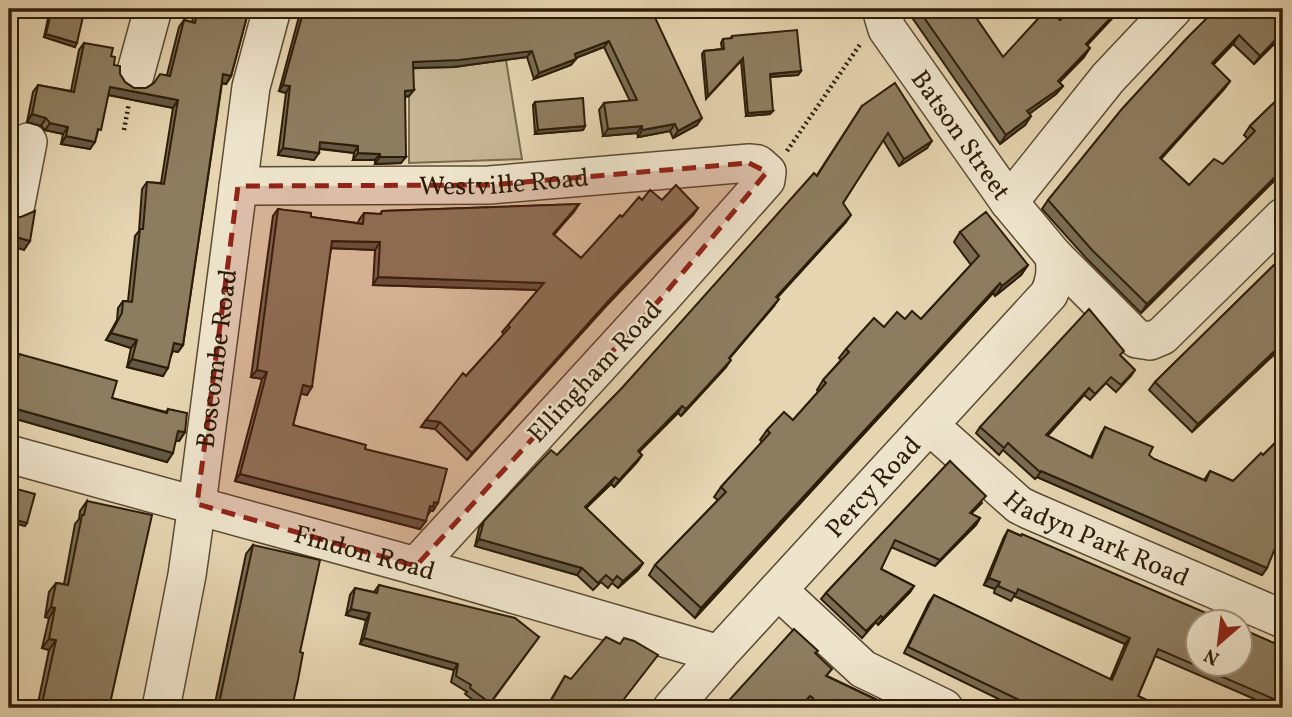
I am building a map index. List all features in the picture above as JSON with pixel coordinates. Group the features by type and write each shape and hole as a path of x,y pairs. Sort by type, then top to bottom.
{"street":[{"path":"135,75 153,9"},
{"name":"Boscombe Road","path":"161,708 187,575 251,88 272,9"},
{"path":"1009,202 1108,78 1173,9"},
{"name":"Batson Street","path":"884,15 1009,202 1054,256 1137,339 1150,341 1162,336 1283,217"},
{"path":"9,206 16,204 28,142"},
{"name":"Westville Road","path":"238,186 489,185 749,163 758,164 767,172"},
{"name":"Ellingham Road","path":"416,566 663,296 765,180 767,172"},
{"name":"Percy Road","path":"672,708 1049,294 1056,271 1054,256"},
{"name":"Hadyn Park Road","path":"929,425 1019,505 1279,606"},
{"name":"Findon Road","path":"9,454 197,504 719,654"},
{"path":"778,590 863,669 944,708"}],"path":[{"path":"767,172 786,152 872,26 884,15"}],"highlighted area":[{"path":"749,163 767,172 663,296 416,566 197,504 238,186 489,185"}],"shaded area":[{"path":"506,60 522,159 409,163 409,69"}],"building":[{"path":"52,9 84,12 77,43 46,34"},
{"path":"198,9 249,9 231,76 223,74 183,345 174,343 168,368 132,359 137,340 111,333 122,313 123,301 132,302 147,182 164,184 178,100 110,87 101,130 98,129 95,142 66,136 68,127 50,123 46,118 32,114 38,85 74,92 84,43 113,48 111,56 115,57 114,65 120,66 120,74 125,82 134,88 146,88 154,83 160,74 170,76 184,20 195,23"},
{"path":"304,9 651,9 702,118 678,131 675,124 642,130 642,126 608,129 604,103 637,100 609,41 575,54 576,59 539,73 532,51 459,60 413,62 414,90 405,91 406,157 380,157 380,154 358,153 358,146 320,142 319,153 283,148 290,86 283,85"},
{"path":"918,9 970,9 1003,57 1047,9 1060,20 1070,9 1119,9 1086,44 1090,48 1058,81 1063,86 1027,111 1031,116 1006,135"},
{"path":"1216,9 1283,9 1283,32 1260,56 1239,35 1212,63 1230,81 1160,158 1189,185 1214,159 1223,164 1255,131 1250,126 1283,94 1283,169 1147,304 1092,250 1048,200 1121,110"},
{"path":"797,30 801,71 770,74 773,111 748,113 743,58 708,96 704,51 724,49 723,39 732,36"},
{"path":"895,83 932,141 904,159 888,133 843,203 851,215 776,297 779,299 729,358 731,360 686,409 682,406 638,451 642,455 619,480 615,477 585,507 643,563 623,581 617,576 613,581 606,575 598,583 582,568 479,539 484,521 551,450 557,455 622,388 814,173 817,176 862,106"},
{"path":"583,98 585,126 538,130 535,102"},
{"path":"676,185 698,208 611,298 472,453 440,422 426,420 463,373 466,376 510,327 508,325 544,283 378,277 380,242 332,241 312,387 303,385 293,425 366,445 365,449 447,469 438,503 434,502 433,507 430,506 426,521 240,474 267,372 257,370 278,209 311,213 311,217 363,224 364,213 381,214 382,211 579,204 553,234 581,258 639,197 642,200 650,190 662,200"},
{"path":"35,211 30,241 9,235 9,217 21,217"},
{"path":"986,212 1028,265 1002,286 1000,283 701,608 655,565 726,492 721,487 770,433 767,430 784,412 793,420 826,383 823,380 849,352 846,349 874,318 884,327 897,312 905,319 912,311 921,319 979,256 960,232"},
{"path":"1283,256 1283,343 1198,424 1155,382"},
{"path":"1089,309 1124,351 1120,355 1135,370 1121,385 1111,377 1095,394 1089,388 1046,435 1092,458 1105,427 1153,447 1149,455 1154,459 1206,481 1210,471 1233,481 1283,435 1283,504 1279,509 1283,511 1283,529 1267,568 1040,472 1008,443 1004,448 980,427"},
{"path":"19,354 117,381 112,398 167,413 168,409 187,413 185,432 178,431 173,453 13,408 15,402 10,400"},
{"path":"950,461 986,496 970,513 980,518 940,560 895,540 881,569 914,586 883,618 881,616 866,631 826,593"},
{"path":"9,487 35,494 27,523 9,518"},
{"path":"87,501 152,515 109,708 41,708 56,640 49,639 55,608 51,607 56,583 68,585"},
{"path":"1008,530 1194,608 1184,608 1184,660 1158,649 1138,696 1164,708 1036,708 908,647 934,595 1112,680 1130,638 1018,589 1016,594 998,586 1000,582 989,578"},
{"path":"253,545 320,560 300,652 303,653 298,680 293,703 290,703 289,708 218,708"},
{"path":"379,585 515,618 539,637 490,703 470,688 471,685 456,676 458,664 364,638 370,613 351,609 355,588 377,593"},
{"path":"794,629 818,651 815,653 832,669 826,676 894,708 807,708 813,698 810,696 799,708 722,708"},
{"path":"1254,634 1283,647 1283,703 1225,678 1254,678"},
{"path":"606,637 620,644 624,638 634,641 658,655 617,708 547,708 565,676 571,679"}]}
